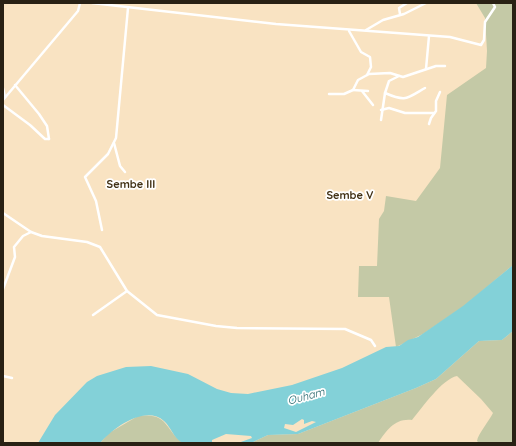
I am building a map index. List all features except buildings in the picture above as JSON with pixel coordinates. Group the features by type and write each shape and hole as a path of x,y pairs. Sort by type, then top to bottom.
{"street":[{"path":"4,99 78,11 80,3"},
{"path":"92,3 362,32 396,32 450,37 480,45 484,40 485,22 494,7 493,3"},
{"path":"400,14 399,8 407,3"},
{"path":"362,32 384,20 426,3"},
{"path":"102,230 96,201 85,176 108,154 114,143 117,131 128,8"},
{"path":"349,30 361,52 370,57 370,67 366,75"},
{"path":"426,69 429,36"},
{"path":"380,120 381,110 389,81 426,69 445,66"},
{"path":"353,90 358,80 366,75 390,73 401,76"},
{"path":"3,105 46,139 49,139 47,126 40,114 15,85"},
{"path":"3,88 4,99"},
{"path":"385,93 400,99 409,97 425,88"},
{"path":"329,94 344,94 353,90 368,91"},
{"path":"362,91 373,106"},
{"path":"430,124 436,111 436,101 440,92"},
{"path":"381,110 389,108 405,113 434,113"},
{"path":"114,143 120,166 124,172"},
{"path":"3,213 31,232 42,236 87,242 100,247 127,291 147,308 162,317 237,328 346,329 371,340 375,346"},
{"path":"3,289 15,257 14,247 23,236 31,232"},
{"path":"92,315 127,291"},
{"path":"3,376 12,378"}],"green space":[{"path":"476,3 513,3 513,265 463,307 423,334 396,347 389,297 358,297 359,266 377,266 379,219 384,211 386,196 416,201 440,168 447,95 486,68 487,51 485,18"},
{"path":"513,331 513,443 479,443 477,441 479,435 493,413 457,376 445,382 412,420 396,423 388,429 378,443 251,443 268,435 298,434 416,388 436,379 479,341 502,340"},
{"path":"138,416 156,417 166,424 184,443 100,443 109,433"}],"water":[{"name":"Ouham","path":"513,265 513,331 502,340 479,341 436,379 298,434 268,435 251,443 238,443 252,438 251,436 226,434 212,440 212,443 187,444 178,440 164,421 156,416 148,415 129,420 112,431 100,443 38,443 55,415 87,382 97,376 126,367 151,366 188,374 217,389 231,393 248,394 292,385 342,368 386,347 399,346 408,340 418,337 463,306","holes":["302,419 304,420 304,424 312,421 316,422 296,432 284,428 285,424 293,425"]}],"district":[{"name":"Sembe III","path":"131,184"},
{"name":"Sembe V","path":"350,195"}]}
